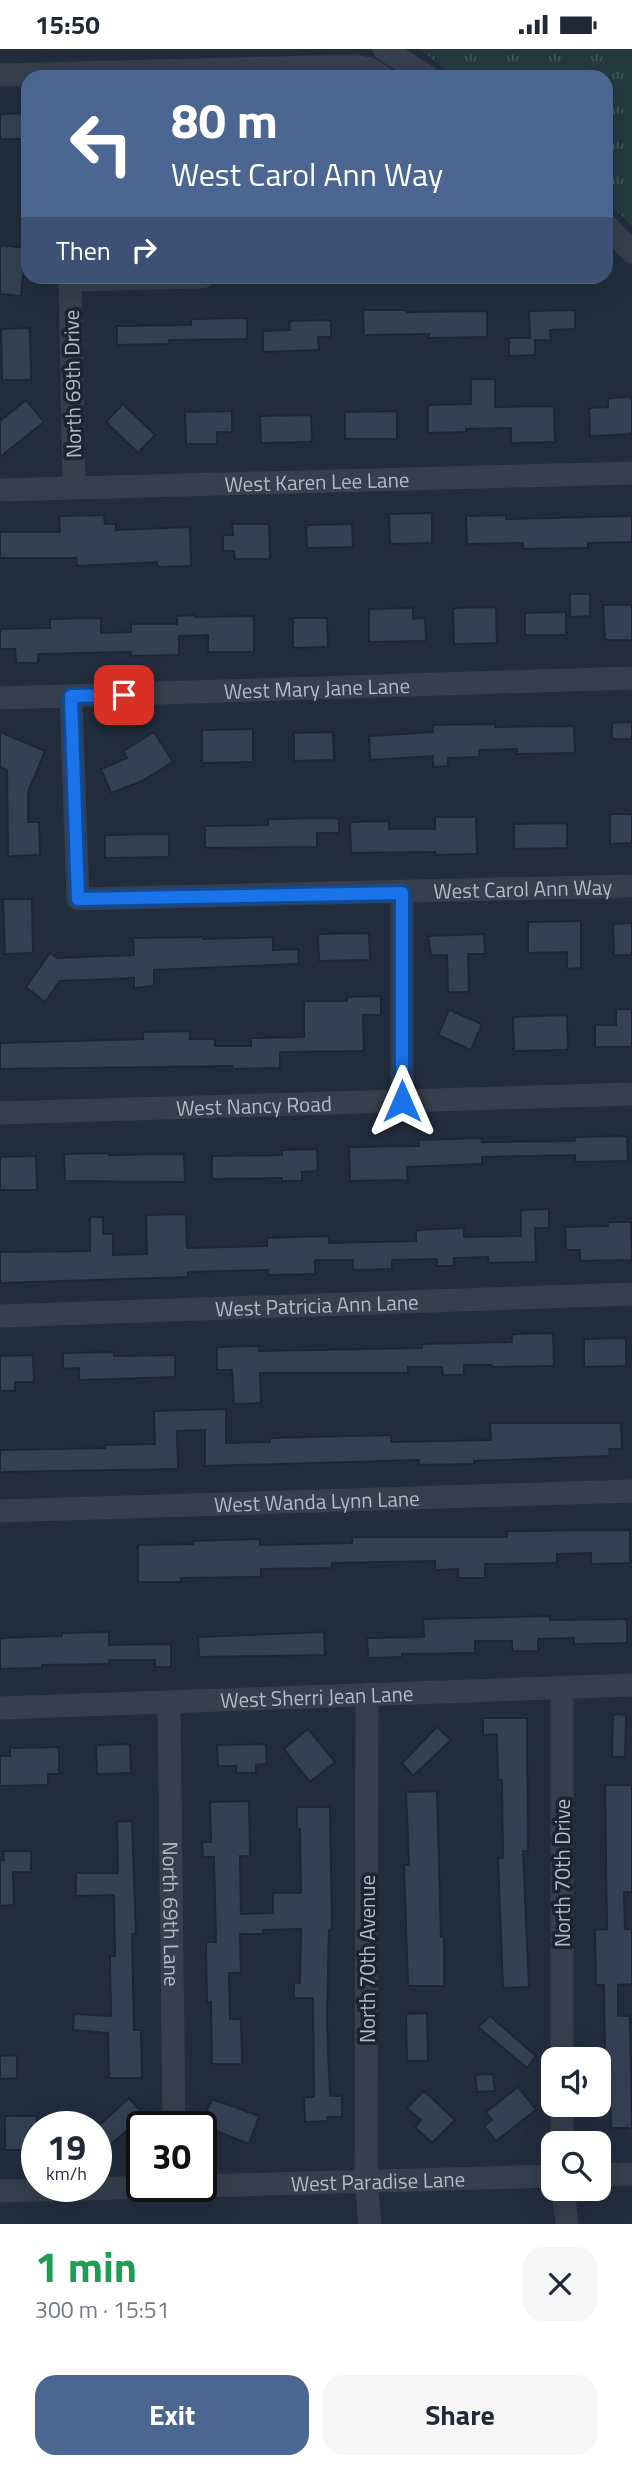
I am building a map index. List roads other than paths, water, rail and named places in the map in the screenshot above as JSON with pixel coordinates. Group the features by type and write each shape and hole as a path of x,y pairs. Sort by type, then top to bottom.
{"street":[{"path":"384,49 417,70"},
{"path":"222,70 355,67 372,70"},
{"path":"0,75 21,75"},
{"name":"North 69th Drive","path":"70,284 74,488"},
{"name":"West Karen Lee Lane","path":"0,490 632,473"},
{"name":"West Mary Jane Lane","path":"0,698 632,678"},
{"name":"West Carol Ann Way","path":"71,696 78,899 632,886"},
{"path":"402,893 402,1101"},
{"name":"West Nancy Road","path":"0,1113 632,1094"},
{"name":"West Patricia Ann Lane","path":"0,1316 632,1294"},
{"name":"West Wanda Lynn Lane","path":"0,1511 632,1491"},
{"name":"West Sherri Jean Lane","path":"0,1708 632,1685"},
{"name":"North 70th Drive","path":"562,1687 562,2047"},
{"name":"North 70th Avenue","path":"367,1694 366,2181 370,2224"},
{"name":"North 69th Lane","path":"169,1702 174,2111"},
{"path":"611,2175 632,2174"},
{"name":"West Paradise Lane","path":"217,2185 541,2176"},
{"name":"West Paradise Lane","path":"0,2191 126,2187"},
{"path":"565,2201 567,2224"}]}
